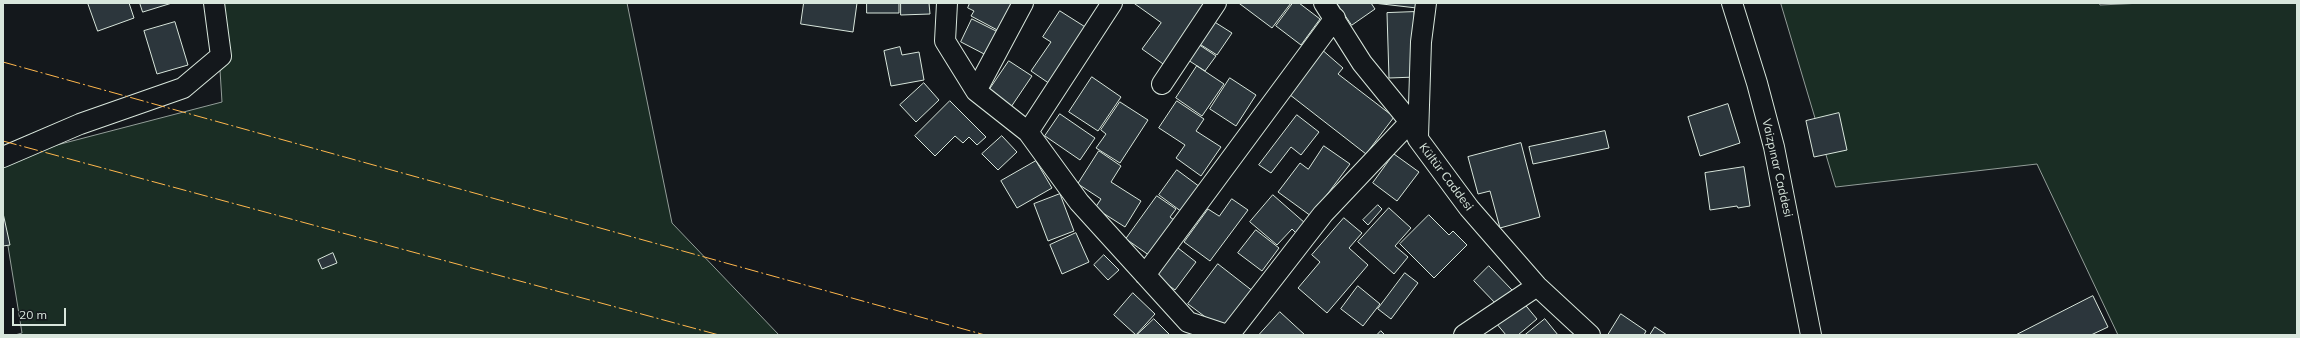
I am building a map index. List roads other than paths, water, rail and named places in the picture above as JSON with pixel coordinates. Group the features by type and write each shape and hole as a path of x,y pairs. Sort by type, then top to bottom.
{"street":[{"path":"3,157 80,124 183,88 221,56 214,3"},
{"path":"947,3 945,41 976,91 1028,132 1079,202 1188,322 1228,335 1323,214 1414,130 1426,3"},
{"path":"976,91 1023,3"},
{"path":"1028,132 1112,3"},
{"path":"1162,84 1216,3"},
{"name":"Vaizpınar Caddesi","path":"1732,3 1757,83 1774,147 1811,335"},
{"path":"1145,275 1330,11"},
{"name":"Kültür Caddesi","path":"1330,11 1362,63 1414,130 1469,208 1537,286 1590,335"},
{"path":"1464,335 1537,286"}]}
